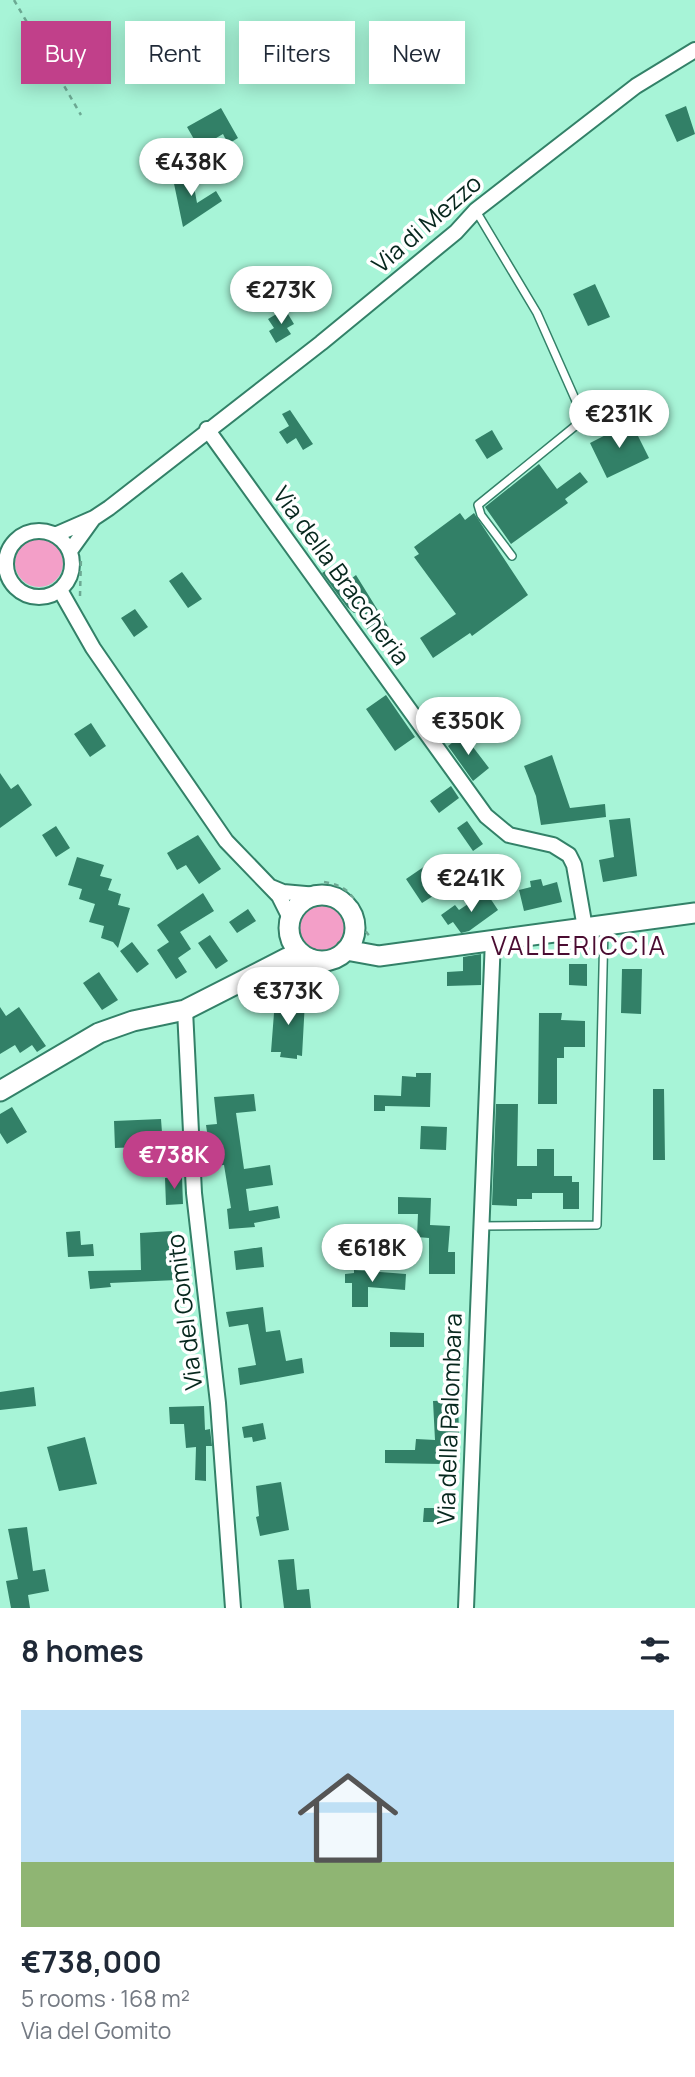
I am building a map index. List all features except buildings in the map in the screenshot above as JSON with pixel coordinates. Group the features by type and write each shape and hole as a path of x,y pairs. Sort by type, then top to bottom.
{"street":[{"name":"Via di Mezzo","path":"55,535 94,518 331,334 456,232 475,210 636,86 695,50"},
{"name":"Via della Braccheria","path":"207,429 485,816 509,835 553,845 572,858 594,927"},
{"name":"Via di Mezzo","path":"75,552 94,518"},
{"path":"34,532 55,535 75,552 72,572 60,590 51,595 30,596 4,576 7,557 15,542 34,532"},
{"path":"60,590 93,648 226,841 284,904 293,944 311,959"},
{"path":"270,886 283,892 318,889 346,906 353,917 355,930 370,947 394,954"},
{"path":"260,971 280,945 298,905 318,889"},
{"path":"346,950 367,956 394,954 695,913"},
{"path":"0,1091 99,1033 133,1021 185,1010 287,958 330,960 346,950 355,930"},
{"name":"Via della Palombara","path":"466,1608 493,939"},
{"name":"Via del Gomito","path":"185,1010 194,1194 218,1403 233,1608"}],"lane":[{"path":"475,210 537,313 580,410 579,420 574,427 478,505 481,515 512,556"},
{"path":"480,1226 597,1225 594,927"}],"path":[{"path":"14,0 81,115"},
{"path":"75,552 81,604"},
{"path":"318,889 343,888 357,901 365,933 374,939"}],"shaded area":[{"path":"39,539 56,546 63,563 56,580 39,587 22,580 15,563 22,546"},
{"path":"322,904 339,911 346,928 339,945 322,952 305,945 298,928 305,911"}],"district":[{"name":"VALLERICCIA","path":"579,946"}]}
